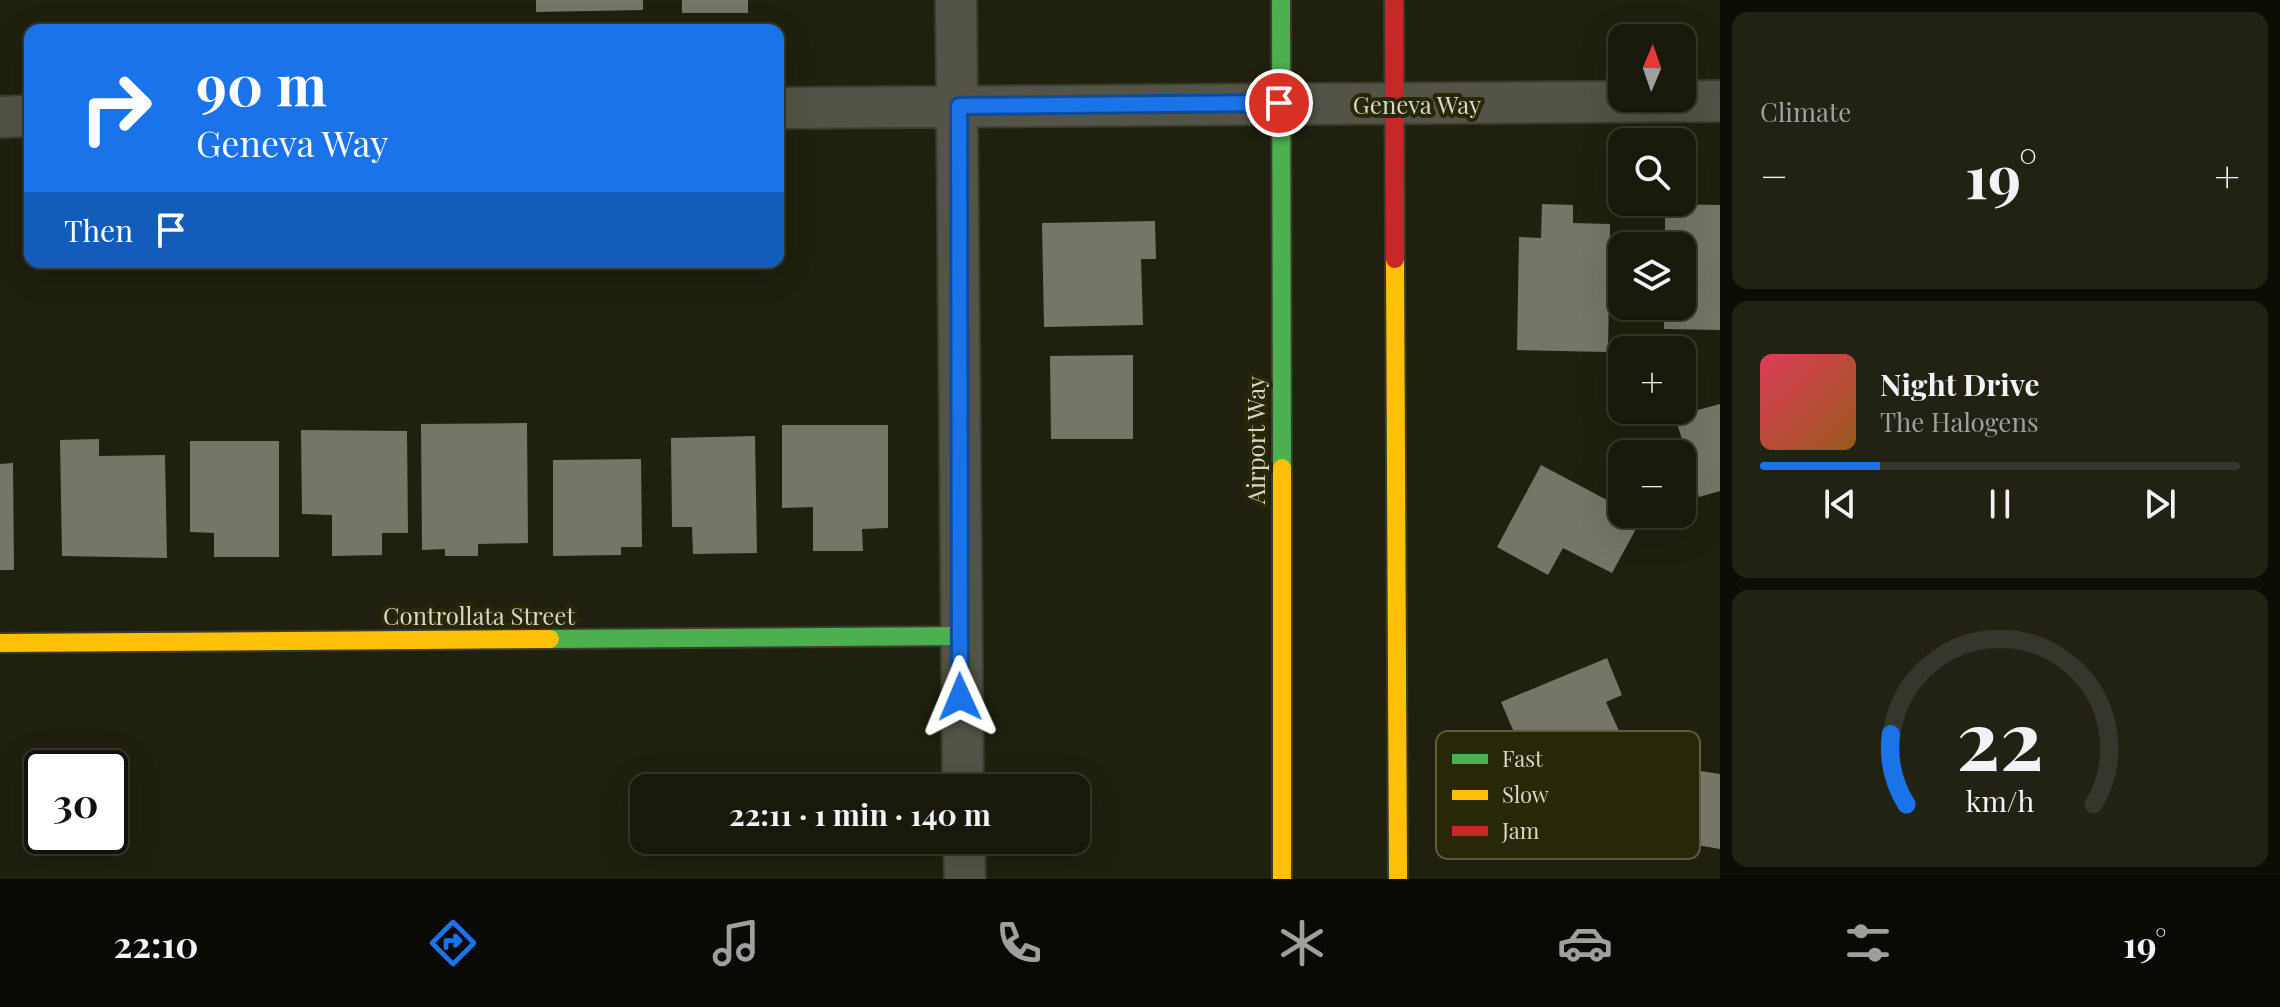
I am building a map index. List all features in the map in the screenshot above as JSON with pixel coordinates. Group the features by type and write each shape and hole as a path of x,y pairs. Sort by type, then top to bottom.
{"main road":[{"name":"Airport Way","path":"1281,0 1282,879"},
{"path":"1394,0 1398,879"},
{"name":"Controllata Street","path":"0,643 959,636"}],"street":[{"path":"956,0 959,106 959,636 963,774"},
{"name":"Geneva Way","path":"784,108 1720,101"},
{"path":"0,117 24,116"},
{"path":"964,854 965,879"}],"building":[{"path":"536,0 643,0 643,10 536,12"},
{"path":"682,0 748,0 748,13 682,13"},
{"path":"1542,204 1573,205 1573,223 1610,224 1608,352 1517,350 1519,237 1541,238"},
{"path":"1696,205 1720,205 1720,330 1664,329 1664,320 1696,320 1696,232 1665,232 1665,216 1696,216"},
{"path":"1155,221 1156,259 1141,259 1143,325 1044,327 1042,223"},
{"path":"1133,355 1133,439 1051,439 1050,356"},
{"path":"1720,404 1720,491 1699,497 1696,487 1696,440 1682,440 1677,424 1696,424 1696,410"},
{"path":"527,423 528,543 478,544 478,556 445,556 445,549 422,550 421,424"},
{"path":"782,425 888,425 888,528 862,529 863,551 813,551 813,507 782,508"},
{"path":"301,430 407,431 408,533 382,533 382,555 332,556 332,515 302,514"},
{"path":"755,436 757,553 693,554 692,527 672,527 671,438"},
{"path":"99,439 99,456 165,455 167,558 62,556 60,440"},
{"path":"190,441 279,441 279,557 214,557 214,533 190,532"},
{"path":"641,459 642,547 621,547 621,555 553,556 553,460"},
{"path":"13,463 14,570 0,570 0,464"},
{"path":"1541,465 1608,501 1608,528 1637,528 1612,573 1563,548 1548,575 1497,547"},
{"path":"1607,658 1622,695 1606,702 1619,731 1513,731 1501,702"},
{"path":"1700,771 1720,774 1720,849 1700,846"}],"traffic: fast":[{"path":"1281,0 1282,468"},
{"path":"550,639 959,636"}],"traffic: slow":[{"path":"1395,259 1398,879"},
{"path":"1282,468 1282,879"},
{"path":"0,643 550,639"}],"traffic: jam":[{"path":"1394,0 1395,259"}],"route":[{"path":"960,697 959,106 1279,103"}]}
